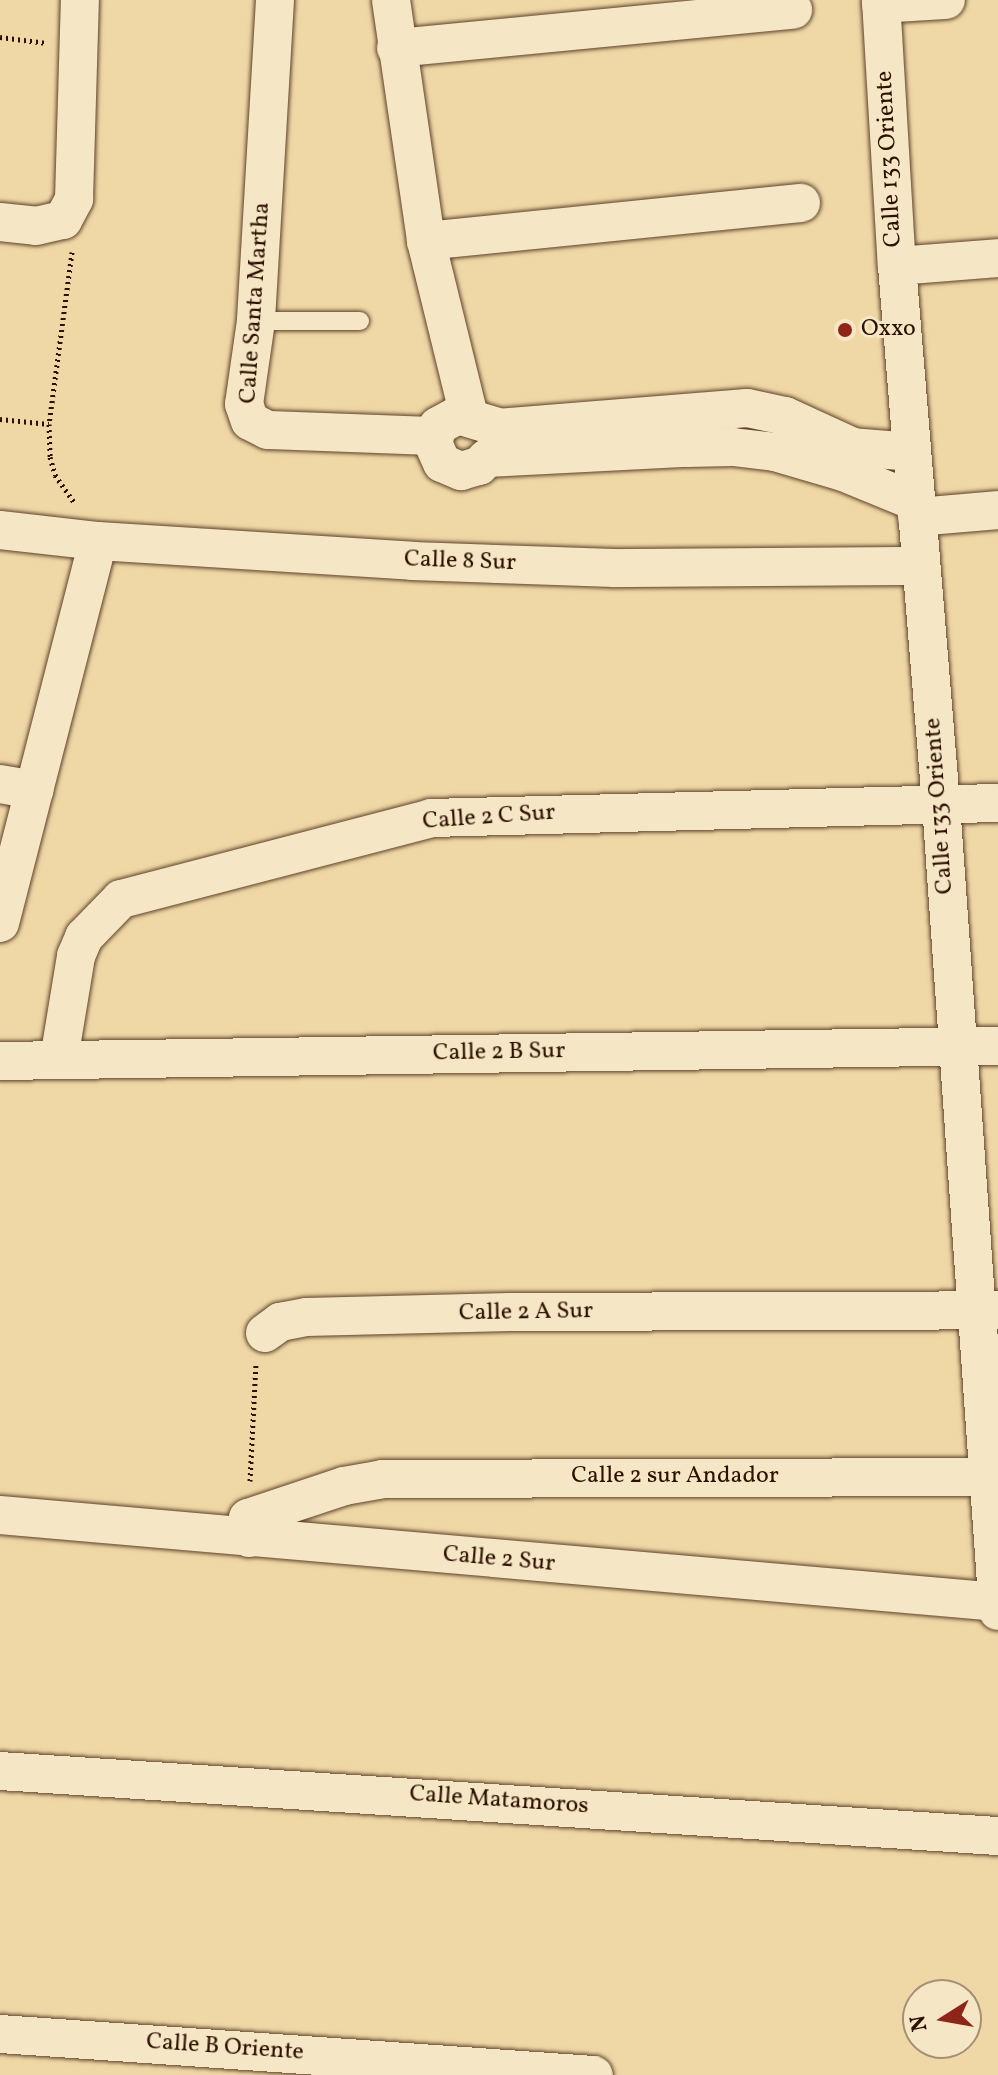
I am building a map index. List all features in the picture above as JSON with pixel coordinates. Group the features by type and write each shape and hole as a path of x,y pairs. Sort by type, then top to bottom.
{"street":[{"path":"0,222 36,226 63,220 74,199 80,0"},
{"name":"Calle Santa Martha","path":"275,0 256,321 244,404 250,421 268,430 435,446 450,468 461,471 479,466 487,458 733,447 775,452"},
{"path":"391,0 426,241 469,416"},
{"path":"881,2 946,0"},
{"name":"Calle 133 Oriente","path":"881,2 897,266 958,1045 987,1310 988,1477 998,1611"},
{"path":"396,48 748,7 793,10"},
{"path":"426,241 801,203"},
{"path":"897,266 998,258"},
{"path":"435,446 447,418 469,416 482,424 501,428 747,408 785,416 853,447 912,452"},
{"path":"785,416 775,452 843,472 916,509 998,510"},
{"name":"Calle 8 Sur","path":"0,530 98,541 412,561 599,567 921,566"},
{"path":"0,923 17,787 98,541"},
{"name":"Calle 2 C Sur","path":"59,1059 76,956 84,937 121,899 431,818 998,803"},
{"name":"Calle 2 B Sur","path":"0,1061 998,1046"},
{"name":"Calle 2 A Sur","path":"265,1333 280,1322 306,1317 987,1310"},
{"name":"Calle 2 sur Andador","path":"249,1528 362,1483 382,1479 988,1477"},
{"name":"Calle 2 Sur","path":"0,1515 249,1528 998,1602"},
{"name":"Calle Matamoros","path":"0,1771 998,1836"},
{"name":"Calle B Oriente","path":"0,2034 594,2075"}],"lane":[{"path":"256,321 360,321"}],"path":[{"path":"0,37 77,47"},
{"path":"63,220 72,250 49,424 50,457 55,475 98,541"},
{"path":"0,419 49,424"},
{"path":"249,1528 257,1353 265,1333"}],"place":[{"name":"Oxxo","path":"845,330"}]}
